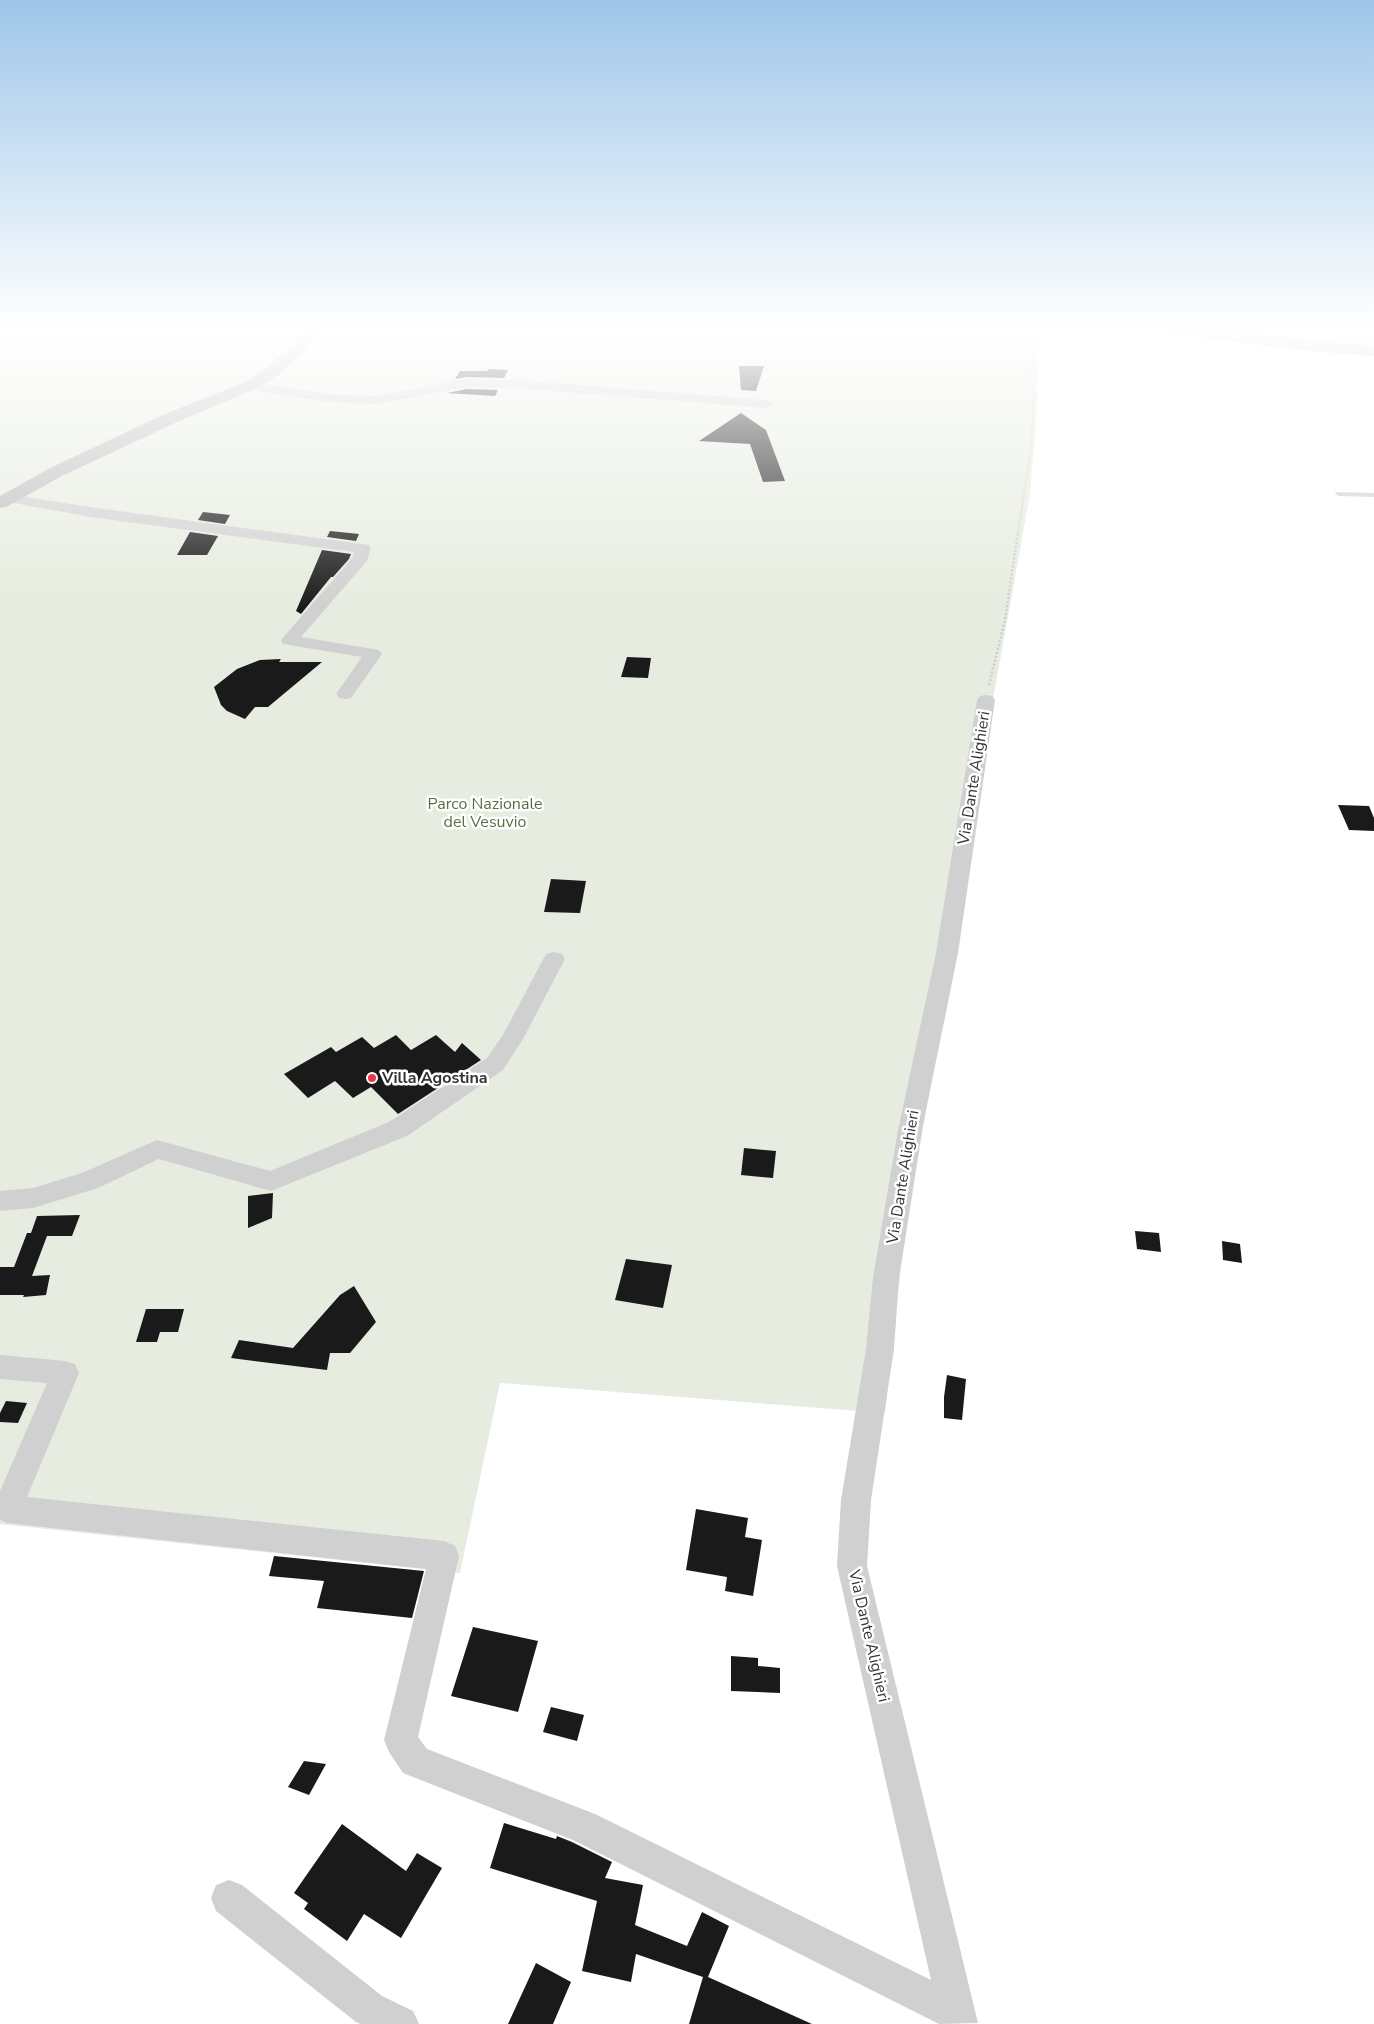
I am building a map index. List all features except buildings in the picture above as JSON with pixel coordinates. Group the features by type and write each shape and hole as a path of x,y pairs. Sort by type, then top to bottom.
{"street":[{"path":"2,499 166,420"},
{"path":"2,499 363,548 361,558 289,640 373,654 344,694"},
{"name":"Via Dante Alighieri","path":"958,2019 852,1566 856,1500 880,1349 888,1269 910,1130 946,953 986,700"},
{"path":"0,1201 33,1198 89,1181 157,1149 271,1181 398,1129 495,1064 512,1040 554,959"},
{"path":"0,1367 65,1373 7,1510 444,1556 401,1740 415,1761 584,1826 958,2019"},
{"path":"230,1898 369,2008 400,2024"}],"lane":[{"path":"1339,494 1374,495"}],"path":[{"name":"Via Dante Alighieri","path":"986,700 1005,620 1031,448 1032,420"}],"green space":[{"name":"Parco Nazionale del Vesuvio","path":"0,420 1036,420 1030,494 991,710 901,1266 885,1413 500,1383 460,1573 0,1524"}],"place":[{"name":"Villa Agostina","path":"372,1078"}]}
